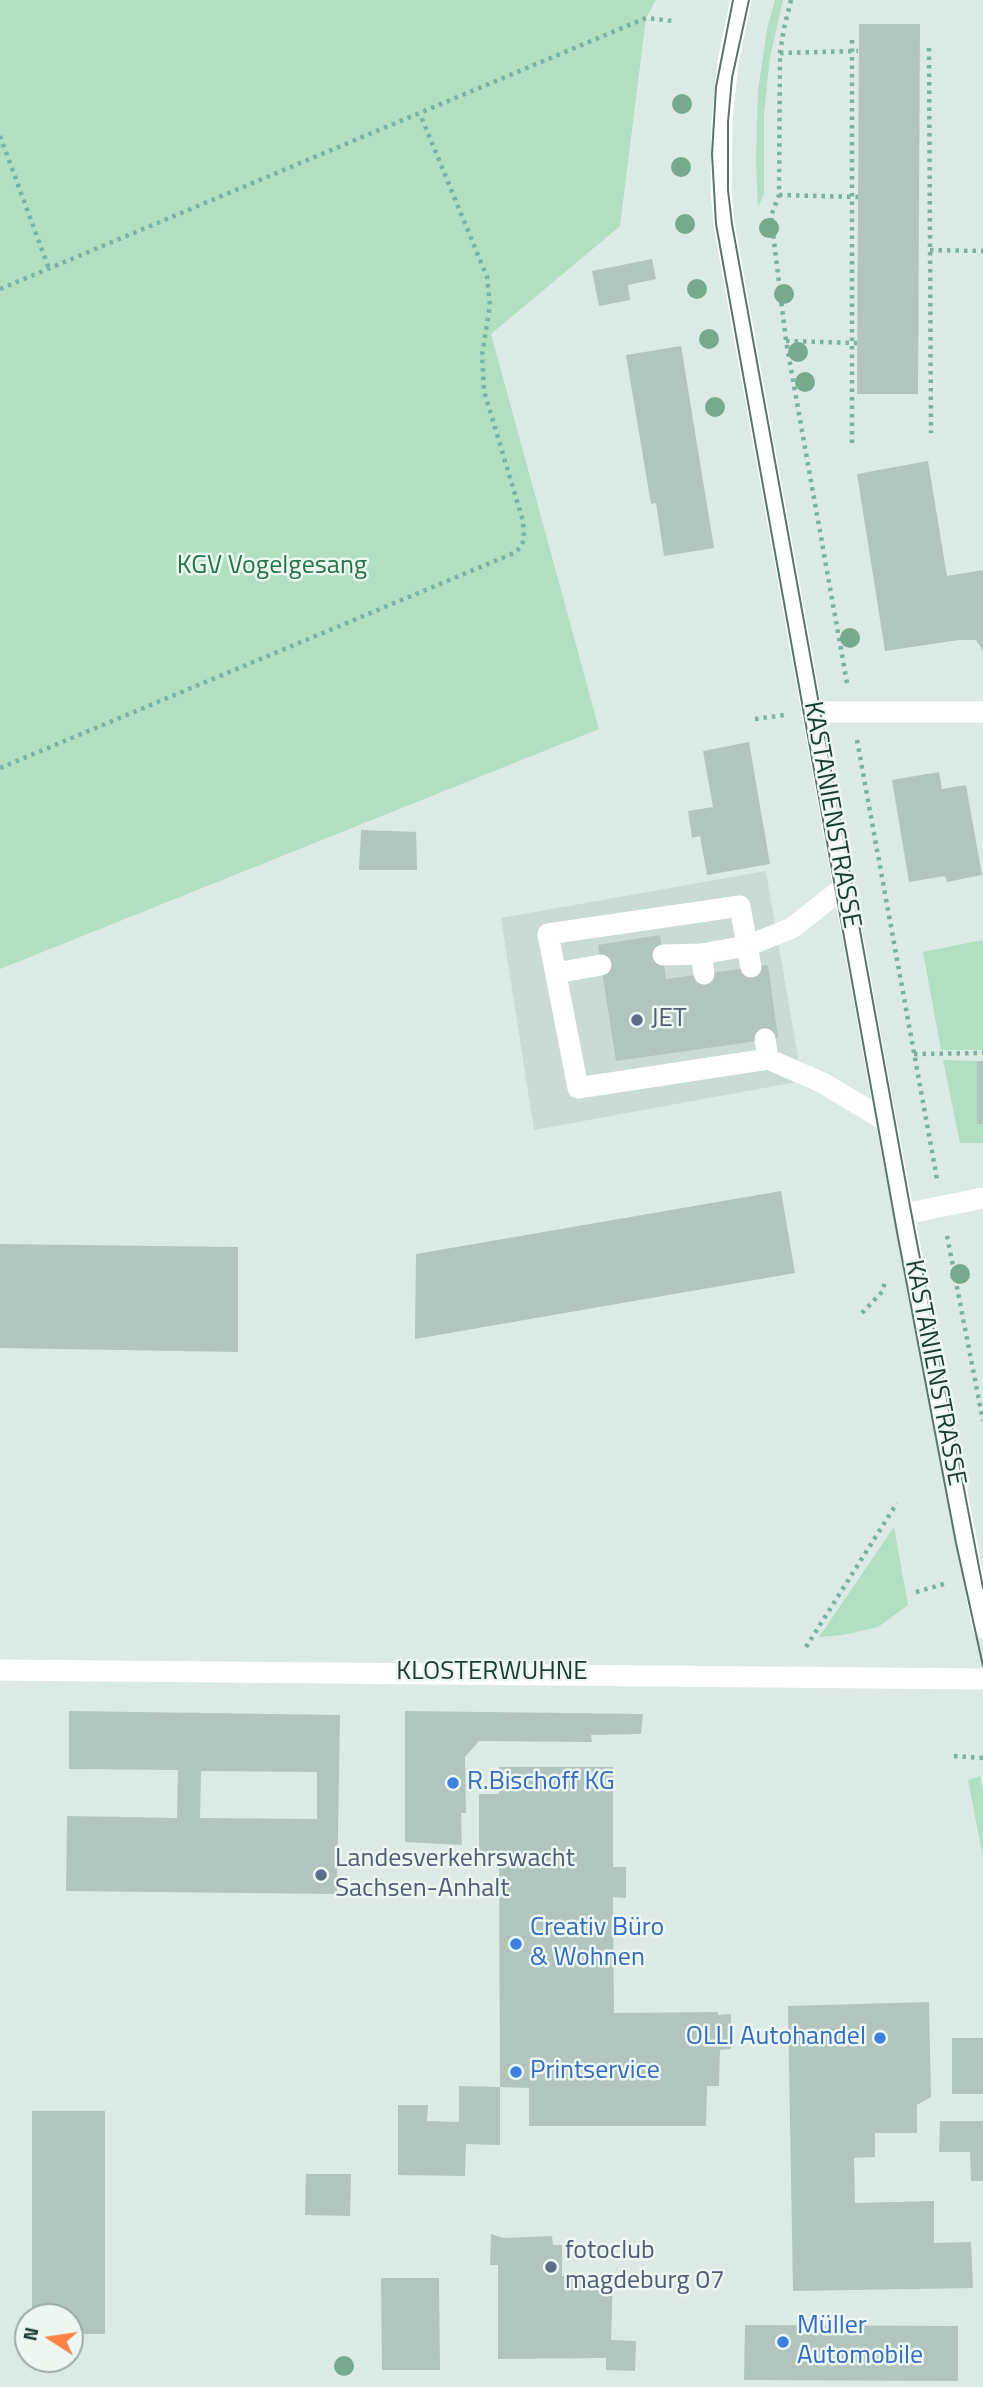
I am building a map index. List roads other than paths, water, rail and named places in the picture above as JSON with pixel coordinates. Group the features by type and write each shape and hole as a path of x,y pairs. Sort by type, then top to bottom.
{"main road":[{"name":"KASTANIENSTRASSE","path":"741,0 728,62 722,122 721,189 724,224 886,1121 983,1628"},
{"path":"812,712 983,712"},
{"path":"663,955 702,964 749,956 792,928 844,887"},
{"path":"749,956 740,906 548,934 578,1088 717,1056 766,1049 886,1121"},
{"path":"556,973 601,965"},
{"path":"904,1214 983,1198"},
{"name":"KLOSTERWUHNE","path":"0,1670 788,1675 983,1679"}],"tram line":[{"path":"733,0 716,87 712,154 716,224 897,1232 956,1543 983,1666"},
{"path":"749,0 732,78 728,122 728,190 732,224 910,1206 983,1588"}],"place":[{"name":"JET","path":"637,1020"},
{"name":"R.Bischoff KG","path":"453,1783"},
{"name":"Landesverkehrswacht Sachsen-Anhalt","path":"321,1875"},
{"name":"Creativ Büro & Wohnen","path":"516,1944"},
{"name":"OLLI Autohandel","path":"880,2038"},
{"name":"Printservice","path":"516,2072"},
{"name":"fotoclub magdeburg 07","path":"551,2267"},
{"name":"Müller Automobile","path":"783,2342"}],"park label":[{"name":"KGV Vogelgesang","path":"272,567"}]}
